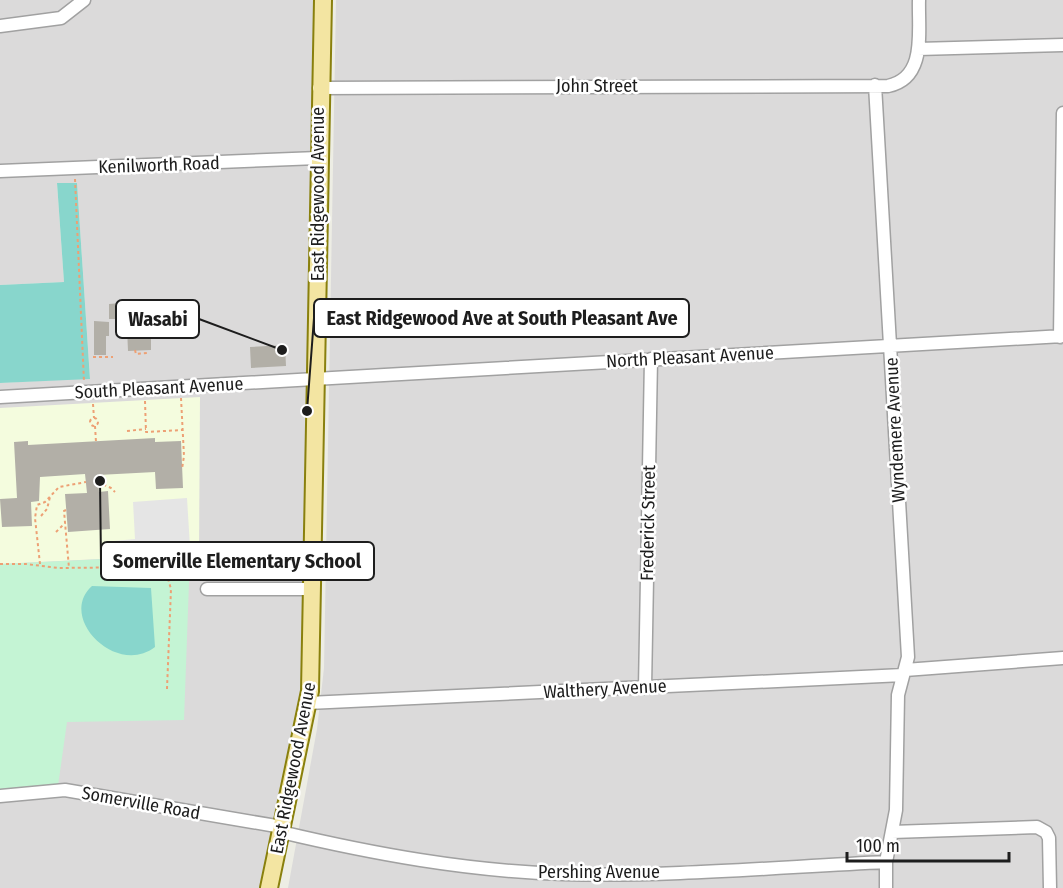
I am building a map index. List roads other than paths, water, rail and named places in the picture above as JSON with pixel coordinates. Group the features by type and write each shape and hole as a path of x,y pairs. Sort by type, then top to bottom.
{"main road":[{"name":"East Ridgewood Avenue","path":"269,888 310,691 322,0"}],"street":[{"path":"0,26 61,18 84,0"},
{"path":"875,85 888,86 906,79 916,63 918,0"},
{"path":"918,49 1063,45"},
{"name":"John Street","path":"319,88 875,85"},
{"name":"Wyndemere Avenue","path":"875,85 908,657 898,695 896,810 886,862 886,888"},
{"path":"1061,337 1063,113"},
{"name":"Kenilworth Road","path":"0,171 318,158"},
{"name":"North Pleasant Avenue","path":"317,379 1061,337"},
{"name":"Frederick Street","path":"645,688 651,359"},
{"name":"South Pleasant Avenue","path":"0,398 317,379"},
{"path":"207,589 313,590"},
{"name":"Walthery Avenue","path":"308,703 645,688 904,673 1063,658"},
{"name":"Somerville Road","path":"0,796 65,790 281,830"},
{"path":"892,832 1037,827 1046,832 1051,848 1050,888"},
{"name":"Pershing Avenue","path":"281,830 412,860 562,874 625,874 886,862"}],"place":[{"name":"Wasabi","path":"282,350"},
{"name":"East Ridgewood Ave at South Pleasant Ave","path":"307,411"},
{"name":"Somerville Elementary School","path":"100,481"}]}
